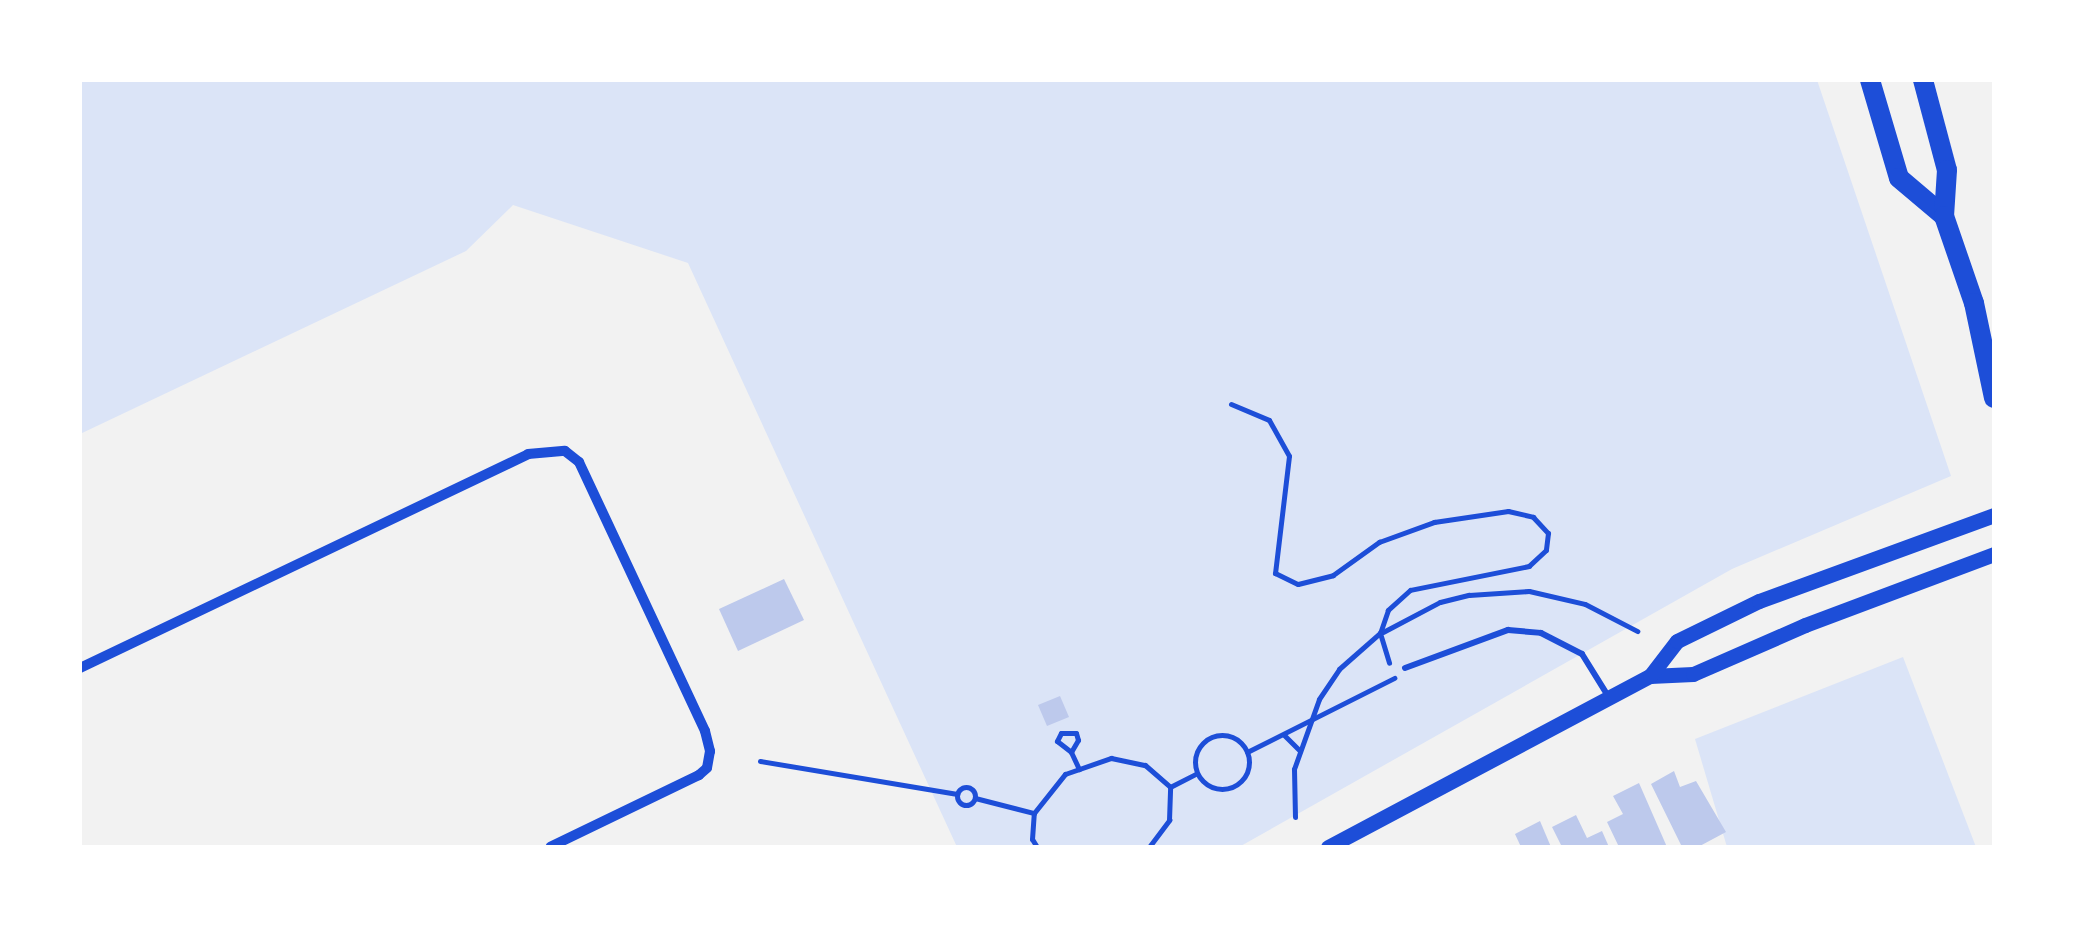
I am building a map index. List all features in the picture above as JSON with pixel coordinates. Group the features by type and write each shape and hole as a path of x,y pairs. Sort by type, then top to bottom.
{"main road":[{"path":"1870,80 1899,178 1944,216"},
{"path":"1922,80 1947,170 1944,216 1974,303 1994,398"}],"street":[{"path":"80,668 528,454 566,451 579,462 705,731 710,751 707,768 699,775 550,847"},
{"path":"1328,847 1650,676 1677,641 1759,601 1994,515"},
{"path":"1650,676 1694,674 1805,625 1994,554"}],"lane":[{"path":"1405,668 1508,630 1541,633 1582,654 1609,698"}],"path":[{"path":"1231,404 1268,420 1288,456 1274,573 1298,584 1333,574 1380,542 1434,522 1508,511 1533,516 1548,533 1546,550 1530,566 1410,590 1388,610 1380,633 1394,681 1247,752"},
{"path":"1295,817 1294,769 1308,724 1339,669 1380,633 1440,602 1529,590 1585,604 1637,631"},
{"path":"1072,752 1078,740 1076,733 1060,729 1060,747 1072,752 1079,769"},
{"path":"1284,736 1300,750"},
{"path":"1213,737 1233,738 1247,752 1246,775 1230,788 1211,787 1197,773 1198,750 1213,737"},
{"path":"1038,847 1032,840 1034,813 1066,774 1110,758 1145,765 1170,787"},
{"path":"760,761 957,794 966,805 974,798 974,791 967,787 957,794"},
{"path":"1170,787 1197,773"},
{"path":"1150,847 1169,820 1170,787"},
{"path":"974,798 1034,813"}],"shaded area":[{"path":"80,80 1817,80 1951,476 1732,569 1239,847 957,847 688,263 513,205 466,251 80,434"},
{"path":"1903,657 1976,847 1727,847 1695,739"}],"building":[{"path":"784,579 804,620 738,651 719,609"},
{"path":"1060,696 1069,717 1047,726 1038,705"},
{"path":"1674,771 1680,787 1696,781 1726,832 1698,847 1682,847 1651,784"},
{"path":"1639,783 1667,847 1619,847 1607,822 1623,814 1613,796"},
{"path":"1576,815 1587,838 1602,831 1609,847 1562,847 1552,827"},
{"path":"1540,821 1551,847 1521,847 1515,834"}]}
